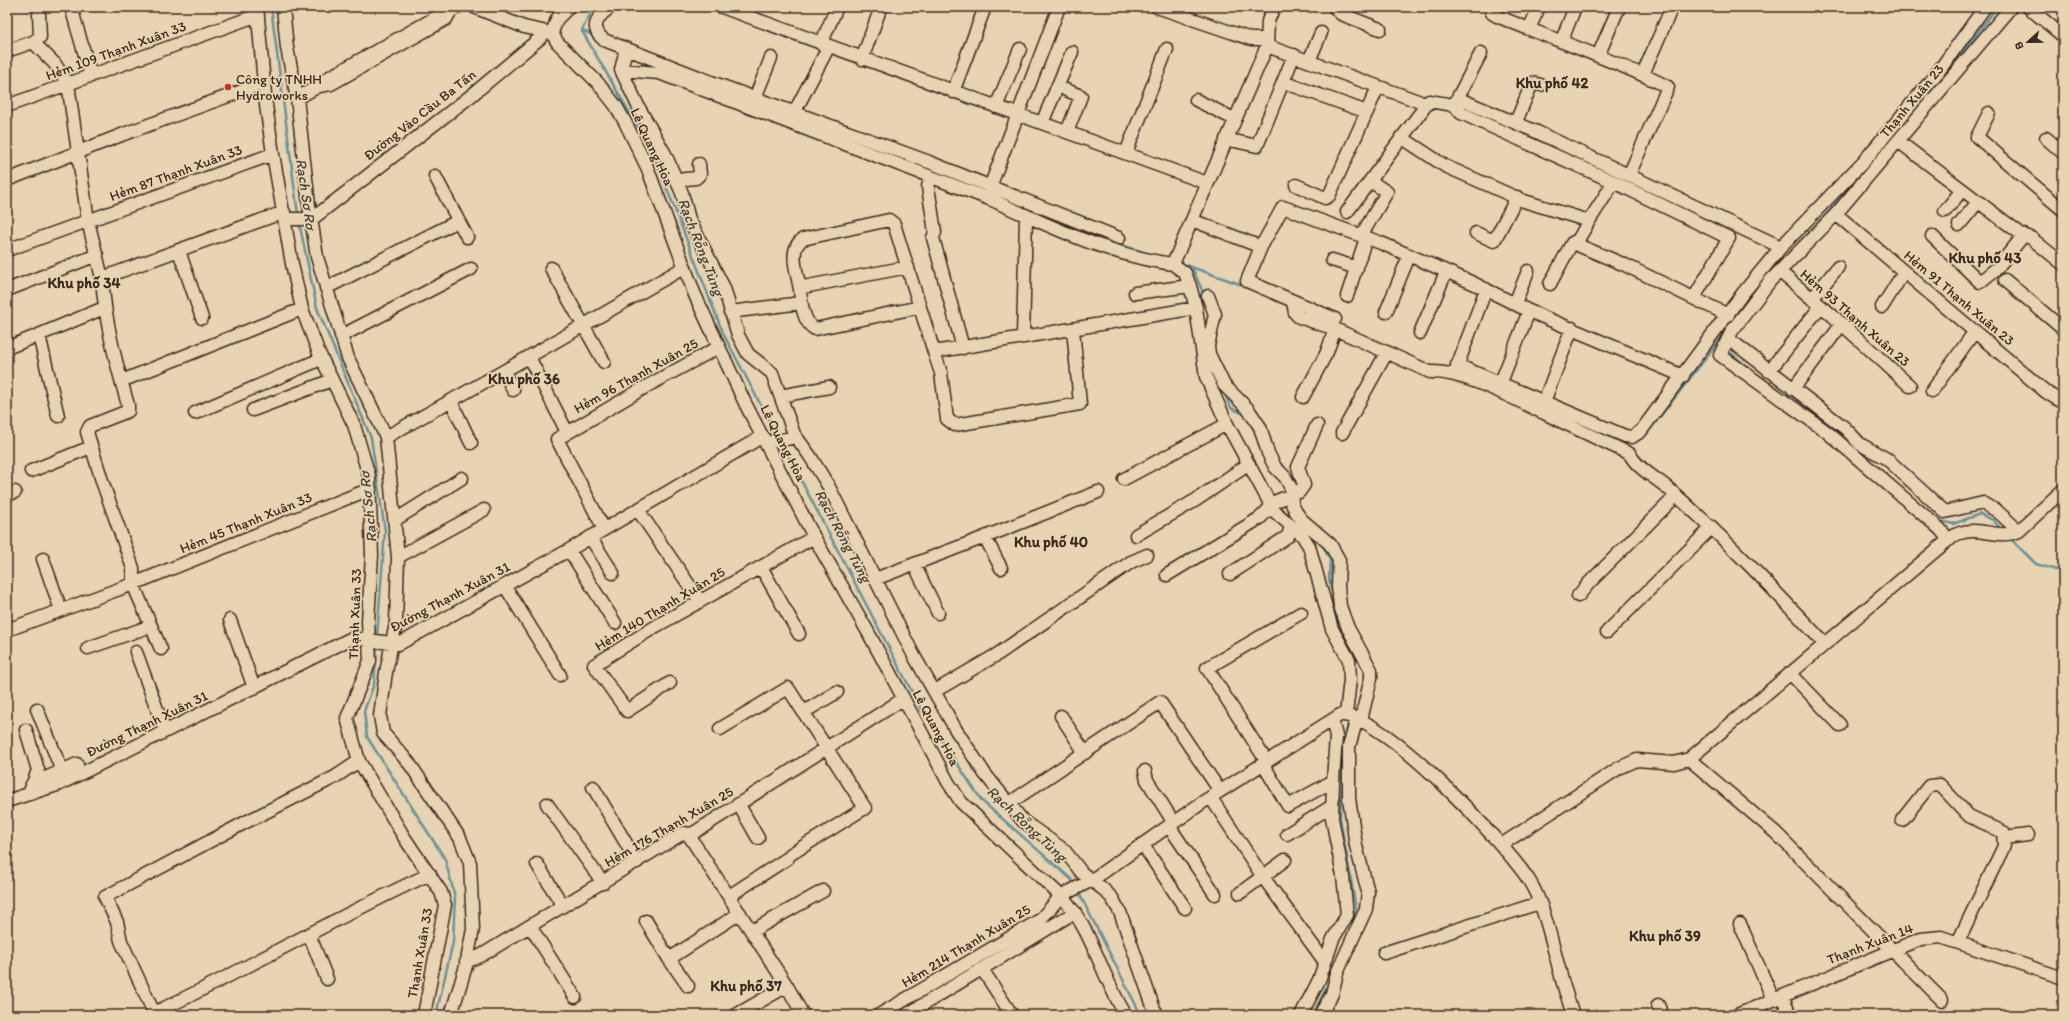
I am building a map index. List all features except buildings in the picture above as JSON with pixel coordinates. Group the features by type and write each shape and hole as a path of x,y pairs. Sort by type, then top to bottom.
{"street":[{"path":"71,7 91,76"},
{"path":"283,7 287,48 297,98 317,256 348,358 386,437 398,556 396,623 386,672 380,716 383,733 409,763 460,838 467,853 473,891 473,929 466,962 451,1015"},
{"path":"474,7 524,27 548,32 557,19 569,7"},
{"path":"611,7 597,18 595,27 598,35 604,40 794,113 929,162 990,187 1024,209 1102,246 1155,262 1175,260"},
{"path":"722,7 953,92 1208,183"},
{"path":"794,113 825,45 836,7"},
{"path":"862,59 881,7"},
{"path":"953,92 985,7"},
{"path":"990,187 1019,115 1059,7"},
{"path":"1157,7 1250,39 1267,42 1294,55 1314,48 1378,87 1426,104"},
{"path":"1175,260 1267,42 1268,21 1274,7"},
{"path":"1334,7 1341,14 1380,29"},
{"path":"1495,7 1492,13 1643,74 1668,87 1629,175"},
{"path":"1529,29 1539,7"},
{"path":"1562,40 1575,7"},
{"path":"1598,56 1620,7"},
{"path":"1643,74 1672,7"},
{"path":"1455,370 1497,391 1625,436 1632,437 1641,431 1728,315 1782,247 1864,160 1938,72 1985,7"},
{"name":"Thạnh Xuân 23","path":"1949,540 1935,524 1827,432 1720,355 1732,331 1770,281 1836,214 2011,7"},
{"path":"2028,7 2063,36"},
{"path":"297,98 319,86 328,78 453,10"},
{"name":"Hẻm 109 Thạnh Xuân 33","path":"7,106 91,76 257,11"},
{"name":"Thạnh Xuân 33","path":"257,11 273,154 285,216 292,264 302,309 322,359 354,425 369,476 372,555 368,621 371,640 370,661 347,718 359,761 404,837 441,892 445,905 424,1015"},
{"path":"7,51 33,42 40,37 39,14"},
{"name":"Đường Vào Cầu Ba Tấn","path":"312,218 472,95 548,32"},
{"name":"Lê Quang Hòa","path":"548,32 598,83 616,106 625,122 647,167 685,267 719,346 814,537 956,796 1064,897 1086,928 1126,1015"},
{"path":"33,42 55,64 68,84 88,221 102,278 104,308 114,358 128,406 128,411 90,426 87,432 133,568 133,584 161,649"},
{"path":"996,107 1020,48"},
{"path":"626,49 621,70 679,180 689,219 724,288 738,335 748,354 772,373 793,438 810,456 829,487 913,654 960,736 984,774 1023,821 1064,850 1082,872 1112,898 1120,912 1158,1015"},
{"path":"1126,153 1167,49"},
{"path":"1042,123 1072,52"},
{"path":"1454,105 1481,52"},
{"path":"1226,139 1257,146 1294,55"},
{"path":"755,98 772,58"},
{"path":"621,70 659,73 930,177 1024,209 1119,238"},
{"path":"1284,82 1367,112"},
{"path":"7,180 77,151 264,83"},
{"path":"1516,122 1532,83 1541,85"},
{"path":"1296,185 1325,198 1329,196 1378,87"},
{"path":"1066,90 1080,96 1067,132"},
{"path":"1196,100 1234,119"},
{"path":"1347,212 1429,101 1454,105 1464,102 1516,122 1782,247"},
{"path":"1454,105 1461,113 1614,182 1729,238 1694,298"},
{"path":"1989,113 1977,137 2063,210"},
{"path":"1401,137 1445,166 1517,197 1589,221"},
{"path":"2046,138 2063,153"},
{"path":"1898,141 1978,202 2024,235 2031,238 2063,264"},
{"name":"Hẻm 87 Thạnh Xuân 33","path":"7,250 273,154"},
{"path":"679,180 696,178 700,174 699,164"},
{"path":"435,176 467,237"},
{"path":"930,177 928,187 935,232 933,238 963,348"},
{"path":"1347,296 1357,268 1364,237 1387,192 1370,181"},
{"path":"1550,284 1572,243 1578,240 1614,182"},
{"path":"1945,211 1962,190"},
{"path":"1476,233 1494,241 1517,197"},
{"path":"1959,225 1978,202"},
{"path":"1683,376 1529,311 1515,303 1409,256 1364,237 1283,207 1261,247 1247,281 1294,306 1299,317 1334,324 1387,352 1430,372 1455,370 1501,382 1630,454 1632,460 1712,527 1825,644"},
{"path":"1024,209 1024,337"},
{"name":"Hẻm 91 Thạnh Xuân 23","path":"1836,214 2046,392 2063,403"},
{"path":"102,278 179,250 285,216 312,218"},
{"path":"920,307 816,329 808,323 801,303 794,251 797,243 803,239 882,220 889,220 894,224 941,373 947,419 955,425 1080,404 1073,329"},
{"path":"1192,220 1261,247"},
{"path":"326,288 458,221"},
{"path":"1932,236 1980,282 1997,268 2024,235"},
{"path":"1578,240 1580,246 1728,315"},
{"path":"179,250 202,318"},
{"path":"7,290 96,256"},
{"path":"1386,312 1409,256"},
{"path":"1175,260 1185,273 1190,286 1196,308 1206,378 1227,424 1272,504 1291,526 1302,535 1309,546 1332,629 1349,660 1354,717"},
{"path":"1332,260 1357,268"},
{"path":"386,437 584,326 685,267"},
{"path":"800,290 804,286 908,267"},
{"path":"551,268 604,362"},
{"path":"1769,371 1817,302 1838,268"},
{"path":"341,336 471,269"},
{"path":"1515,303 1528,271"},
{"path":"1420,333 1446,272"},
{"name":"Hẻm 93 Thạnh Xuân 23","path":"1780,272 1817,302 1910,386"},
{"path":"1882,307 1904,272"},
{"path":"2005,280 2063,329"},
{"path":"1135,293 1190,286"},
{"path":"1455,370 1486,290"},
{"path":"1208,296 1214,314 1213,327 1208,346 1209,354 1224,384 1248,410 1260,427 1268,453 1275,467 1285,477 1292,504 1296,512 1302,520 1327,540 1333,548 1339,560 1338,587 1340,606 1348,628 1371,670 1371,678 1354,717 1349,747 1349,798 1356,846 1368,892 1366,909 1337,973 1332,994 1320,1015"},
{"path":"730,312 801,303"},
{"path":"7,348 104,308"},
{"path":"934,352 1196,308"},
{"path":"129,378 302,309"},
{"path":"1501,382 1529,311"},
{"path":"1303,397 1327,352 1334,324"},
{"path":"1793,389 1842,324"},
{"path":"1542,406 1572,328"},
{"path":"1932,391 1975,331"},
{"path":"39,335 58,416"},
{"path":"1729,339 1845,428 1860,444 1886,459 1945,512 1983,503 1997,511 2019,532"},
{"name":"Hẻm 96 Thạnh Xuân 25","path":"567,432 719,346"},
{"path":"1342,433 1387,352"},
{"path":"529,357 567,432 557,439 604,529"},
{"path":"195,413 322,359"},
{"path":"504,371 513,390"},
{"path":"254,410 332,380"},
{"path":"780,396 829,387"},
{"path":"451,401 471,443"},
{"path":"1124,479 1227,424"},
{"path":"1167,575 1260,518 1272,504 1299,492 1304,485 1298,468 1317,425"},
{"name":"Đường Thạnh Xuân 31","path":"7,801 31,789 60,784 352,638 399,644 505,586 638,510 767,440 793,438"},
{"path":"31,472 91,447"},
{"path":"1136,535 1196,500 1249,464"},
{"path":"395,520 462,478"},
{"name":"Hẻm 45 Thạnh Xuân 33","path":"7,630 133,584 370,489"},
{"path":"1501,845 1619,768 1637,760 1674,763 1689,759 1949,540 1959,533 1978,530 2000,535 2010,535 2019,532 2063,490"},
{"path":"875,579 1098,492"},
{"path":"1578,596 1589,583 1676,496"},
{"path":"398,556 484,510"},
{"path":"638,510 700,601"},
{"path":"1230,574 1288,536 1291,526"},
{"path":"1607,632 1712,527"},
{"path":"590,537 613,573"},
{"name":"Hẻm 140 Thạnh Xuân 25","path":"670,683 627,711 594,665 700,601 814,537"},
{"path":"985,537 1001,568"},
{"path":"569,550 615,623"},
{"path":"935,691 998,654 1131,562 1147,555"},
{"path":"43,559 61,610"},
{"path":"914,564 938,613"},
{"path":"761,567 799,634"},
{"path":"505,586 560,675"},
{"path":"1301,613 1207,668 1265,763 1288,806 1332,781"},
{"path":"230,620 254,688"},
{"path":"88,648 151,626"},
{"path":"136,652 165,731"},
{"path":"1790,673 1840,725"},
{"path":"720,729 788,688 865,808 729,896"},
{"path":"804,712 837,692"},
{"name":"Hẻm 176 Thạnh Xuân 25","path":"466,962 530,926 683,834 692,834 903,699"},
{"path":"1008,804 1160,702 1263,877 1325,962"},
{"path":"37,709 62,771"},
{"path":"1064,897 1091,881 1215,794 1340,715 1354,717 1377,728 1415,758 1501,845 1531,883 1548,927 1573,1015"},
{"path":"1061,716 1085,753"},
{"path":"1301,1015 1319,980 1334,939 1347,916 1343,876 1332,818 1332,781 1336,736 1332,720"},
{"path":"26,730 38,770 31,789"},
{"path":"1689,759 1776,833 1942,1000"},
{"path":"359,761 335,777 244,823 105,897 117,922 121,941 154,1013 223,980 378,897 430,874"},
{"path":"31,789 76,764"},
{"path":"1145,771 1147,780 1172,824 1215,894"},
{"path":"1902,820 1929,786 1940,785 1969,816 2003,832 2004,846 1958,942"},
{"path":"593,787 637,862"},
{"path":"547,804 602,882"},
{"path":"738,805 758,838"},
{"path":"1286,834 1332,806"},
{"path":"688,834 787,986 803,1015"},
{"path":"2004,838 2028,835"},
{"path":"1143,845 1185,908"},
{"path":"1240,893 1285,860"},
{"path":"537,864 563,906"},
{"path":"752,931 823,891"},
{"name":"Hẻm 214 Thạnh Xuân 25","path":"879,1015 1040,920 1064,897"},
{"path":"1384,953 1539,903"},
{"path":"906,1015 1075,912"},
{"path":"669,959 740,913"},
{"path":"646,921 669,959 688,986"},
{"path":"1740,924 1778,998 1790,1015"},
{"path":"530,926 575,996"},
{"path":"309,934 327,979"},
{"name":"Thạnh Xuân 14","path":"1737,1015 1921,939 1941,937 2063,978"},
{"path":"982,969 1012,1015"},
{"path":"736,1015 787,986"}],"waterway":[{"name":"Rạch Sơ Rơ","path":"271,7 298,215"},
{"path":"582,30 594,7"},
{"path":"1944,77 1997,7"},
{"name":"Rạch Rỗng Tùng","path":"582,30 594,36"},
{"name":"Rạch Rỗng Tùng","path":"582,31 653,153 723,333 778,438"},
{"path":"1796,246 1829,211 1913,113"},
{"path":"1013,202 1098,236"},
{"name":"Rạch Sơ Rơ","path":"299,222 317,308 371,438 385,531 377,637"},
{"path":"1115,243 1156,256"},
{"path":"1180,263 1245,286"},
{"path":"1192,267 1204,295"},
{"path":"1624,441 1634,442 1639,440 1647,433 1724,335"},
{"path":"1727,350 1752,371"},
{"path":"1224,392 1231,408 1246,415"},
{"path":"1250,422 1257,436"},
{"name":"Rạch Rỗng Tùng","path":"782,444 921,709 982,801 1071,879 1074,885"},
{"path":"1938,520 1953,524 1980,514 1993,520 2002,530"},
{"path":"2010,538 2036,564 2063,572"},
{"path":"1322,544 1330,560 1329,579 1334,601"},
{"path":"1336,611 1346,643"},
{"name":"Rạch Sơ Rơ","path":"377,644 374,684 364,711 367,737 445,859 455,897 453,942 436,1015"},
{"path":"1355,670 1356,681"},
{"path":"1345,742 1348,721"},
{"path":"1343,765 1340,818 1356,908 1351,930"},
{"name":"Rạch Rỗng Tùng","path":"1078,891 1141,1015"},
{"path":"1313,1015 1330,980"}],"place":[{"name":"Công ty TNHH Hydroworks","path":"228,87"}],"district":[{"name":"Khu phố 42","path":"1552,83"},
{"name":"Khu phố 43","path":"1985,258"},
{"name":"Khu phố 34","path":"84,283"},
{"name":"Khu phố 36","path":"524,379"},
{"name":"Khu phố 40","path":"1051,542"},
{"name":"Khu phố 39","path":"1665,936"},
{"name":"Khu phố 37","path":"746,986"}]}
